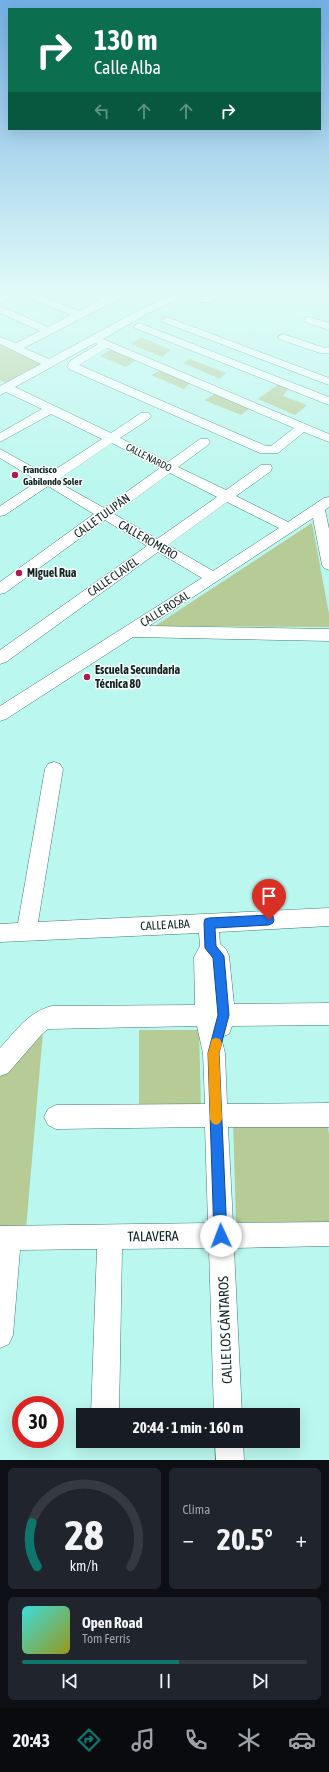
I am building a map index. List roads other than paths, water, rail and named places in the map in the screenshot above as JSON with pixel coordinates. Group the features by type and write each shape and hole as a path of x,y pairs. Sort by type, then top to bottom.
{"street":[{"path":"40,359 50,364"},
{"path":"4,390 61,359"},
{"path":"79,359 74,363 73,367 264,450 274,450 302,427"},
{"path":"140,359 329,438"},
{"path":"223,359 329,401"},
{"path":"270,359 329,382"},
{"name":"CALLE NARDO","path":"4,390 51,409 290,528"},
{"path":"0,438 51,409"},
{"path":"0,512 144,416"},
{"name":"CALLE TULIPÁN","path":"0,589 204,442"},
{"name":"CALLE ROMERO","path":"0,453 213,578"},
{"name":"CALLE CLAVEL","path":"0,658 266,468"},
{"path":"324,505 329,565"},
{"name":"CALLE ROSAL","path":"2,710 130,631 324,505"},
{"path":"130,631 329,635"},
{"path":"26,932 54,769"},
{"name":"CALLE ALBA","path":"0,933 329,917"},
{"name":"CALLE LOS CÁNTAROS","path":"209,923 210,948 204,957 206,988 215,1015 214,1053 216,1116 228,1408"},
{"path":"0,1065 34,1026 43,1019 52,1017 329,1014"},
{"path":"56,1117 329,1115"},
{"name":"TALAVERA","path":"4,1238 329,1234"},
{"path":"105,1408 110,1237"},
{"path":"0,1335 4,1238"},
{"path":"229,1448 230,1460"}],"place":[{"name":"Francisco Gabilondo Soler","path":"15,475"},
{"name":"Miguel Rua","path":"19,573"},
{"name":"Escuela Secundaria Técnica 80","path":"87,677"}]}
